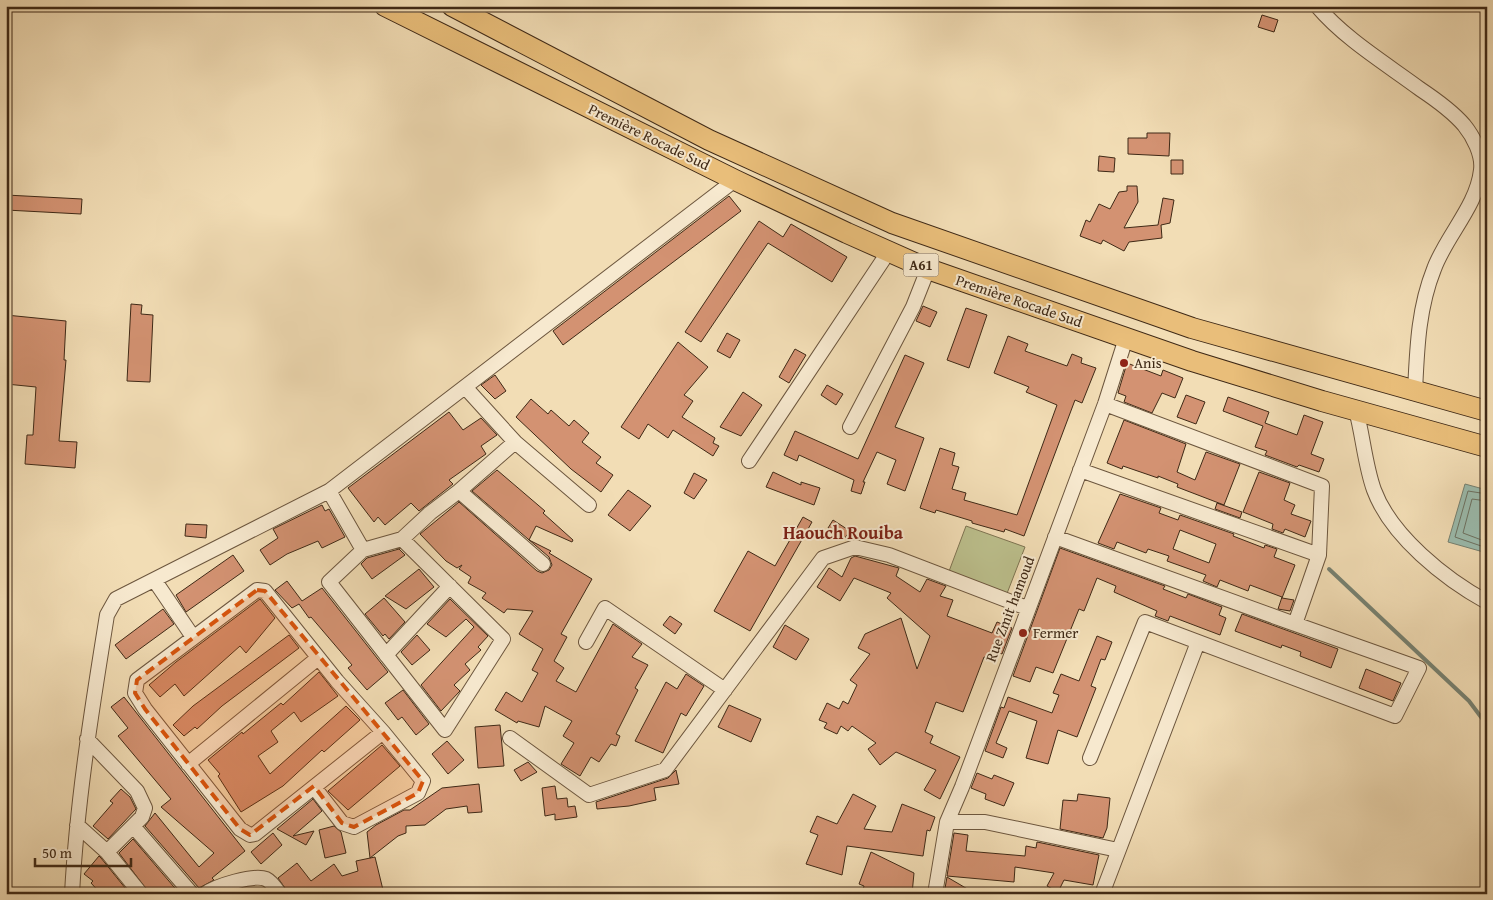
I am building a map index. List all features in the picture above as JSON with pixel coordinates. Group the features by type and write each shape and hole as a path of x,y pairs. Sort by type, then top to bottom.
{"highway":[{"name":"Première Rocade Sud","path":"385,6 735,180 928,269 1126,338 1356,410 1487,447"},
{"name":"Première Rocade Sud","path":"452,6 709,140 892,223 1192,328 1487,411"}],"street":[{"path":"1317,6 1334,26 1436,100 1464,125 1477,146 1481,170 1472,196 1434,268 1423,302 1417,338 1416,392"},
{"path":"72,894 77,825 87,739 107,615 116,599 329,491 735,180"},
{"path":"749,461 889,251"},
{"path":"850,427 912,307 928,269"},
{"name":"Rue Zmit hamoud","path":"934,894 947,822 1105,404 1126,338"},
{"path":"465,386 515,442 589,505"},
{"path":"1105,404 1322,486 1318,555 1295,624"},
{"path":"1356,410 1374,490 1390,519 1415,549 1462,588 1487,602"},
{"path":"402,539 503,640 445,730 330,582 364,550 402,539 430,512 459,491 515,442"},
{"path":"1080,470 1318,555"},
{"path":"329,491 364,550"},
{"path":"459,491 543,564"},
{"path":"1055,537 1419,668 1394,716 1145,622 1090,758"},
{"path":"510,738 589,795 665,770 823,558 855,547 889,555 1027,608"},
{"path":"154,581 193,637"},
{"path":"386,655 450,586"},
{"path":"314,787 342,823 354,827 418,793 423,781 383,732 318,658 262,589 257,590 137,680 135,693 145,709 240,829 250,835 255,834 383,732"},
{"path":"586,642 605,608 725,690"},
{"path":"1102,894 1198,642"},
{"path":"188,764 318,658"},
{"path":"87,739 137,791 144,812 107,852"},
{"path":"947,822 985,822 1118,850"},
{"path":"77,825 107,852 142,894"},
{"path":"133,826 192,894"},
{"path":"205,894 217,886 261,878 268,880 280,894"}],"highlighted area":[{"path":"257,590 265,591 423,781 418,793 354,827 342,823 314,786 250,835 240,829 145,709 135,693 137,680"}],"green space":[{"path":"966,526 1025,547 1006,596 948,574"}],"water":[{"path":"1465,484 1487,490 1487,553 1448,542"}],"building":[{"path":"1262,15 1278,20 1274,32 1258,27"},
{"path":"1147,133 1170,133 1169,156 1128,154 1128,138 1147,138"},
{"path":"1099,156 1115,158 1114,172 1098,171"},
{"path":"1171,160 1183,160 1183,174 1171,174"},
{"path":"1127,186 1137,186 1138,202 1124,228 1158,225 1163,198 1174,200 1170,223 1161,225 1162,238 1129,242 1124,251 1103,240 1101,244 1080,236 1086,220 1090,222 1099,204 1110,209 1119,192 1127,191"},
{"path":"6,195 82,199 81,214 6,210"},
{"path":"729,196 741,211 563,345 553,331"},
{"path":"759,221 783,237 791,224 847,257 832,282 768,243 701,342 685,332"},
{"path":"131,304 142,305 141,314 153,315 150,382 127,381"},
{"path":"923,306 937,312 930,327 916,321"},
{"path":"966,308 987,315 969,368 947,360"},
{"path":"6,315 66,321 64,360 66,360 59,441 77,442 75,468 25,464 27,435 33,435 36,387 6,384"},
{"path":"727,333 740,340 730,358 717,351"},
{"path":"1008,336 1028,344 1025,351 1067,366 1072,354 1082,358 1081,363 1096,368 1082,403 1075,400 1024,536 1005,529 1004,532 972,523 972,521 936,510 935,513 920,508 940,448 955,453 952,465 959,467 952,489 966,493 964,500 1017,515 1057,405 1026,392 1029,387 994,373"},
{"path":"678,342 708,367 684,395 693,401 682,417 715,438 713,443 719,446 713,456 673,430 668,438 648,424 639,439 621,427"},
{"path":"795,349 806,355 789,383 779,377"},
{"path":"905,355 924,363 895,427 924,438 905,491 887,484 896,460 877,452 863,482 865,482 861,494 851,491 854,480 799,455 797,461 784,455 795,431 858,459"},
{"path":"1127,363 1161,376 1163,370 1183,378 1175,398 1162,393 1152,413 1124,402 1126,396 1118,393"},
{"path":"495,375 506,391 495,399 481,385"},
{"path":"827,385 843,394 836,405 821,395"},
{"path":"743,392 762,405 741,436 720,427"},
{"path":"1186,395 1205,402 1196,424 1177,417"},
{"path":"1228,397 1269,412 1265,423 1297,435 1304,415 1323,422 1311,454 1324,459 1319,472 1299,465 1297,467 1265,455 1267,451 1255,447 1263,426 1223,411"},
{"path":"531,399 548,414 551,410 569,426 574,420 589,433 582,442 601,457 596,463 613,475 601,492 571,469 516,417"},
{"path":"449,412 463,430 481,418 497,435 481,446 486,454 449,480 453,484 419,511 411,503 385,525 378,517 374,522 348,488"},
{"path":"1124,420 1186,444 1177,472 1195,480 1206,452 1240,464 1224,505 1177,487 1178,484 1158,476 1158,478 1123,466 1122,469 1107,463"},
{"path":"497,470 545,511 543,513 573,540 572,542 536,526 529,540 472,491"},
{"path":"773,472 801,485 801,482 820,488 814,505 766,487"},
{"path":"1259,472 1290,483 1284,500 1295,505 1291,514 1311,521 1305,537 1285,529 1283,533 1272,529 1273,524 1243,512"},
{"path":"694,473 707,480 694,499 684,493"},
{"path":"628,490 651,506 630,531 608,515"},
{"path":"1120,494 1161,508 1159,513 1178,520 1180,515 1234,534 1233,536 1264,548 1265,545 1277,549 1274,557 1295,565 1282,598 1294,600 1290,611 1278,609 1282,597 1250,585 1248,591 1220,580 1217,587 1203,581 1206,575 1167,561 1169,556 1148,549 1146,553 1117,542 1114,549 1098,543","holes":["1180,530 1216,544 1209,563 1173,549"]},
{"path":"459,502 537,571 542,573 549,570 552,565 549,557 529,540 551,551 549,553 592,579 561,634 567,637 554,661 564,668 556,681 576,692 613,624 642,644 632,657 648,665 635,688 638,690 616,734 620,736 616,746 611,744 599,762 591,757 580,776 561,764 574,743 563,736 572,721 545,706 539,727 518,721 517,723 495,710 506,692 522,702 538,673 532,670 543,649 519,634 533,611 507,609 504,613 482,598 486,593 468,583 471,577 459,569 462,565 457,568 446,561 420,534"},
{"path":"1217,503 1242,512 1240,518 1215,509"},
{"path":"322,505 325,511 329,509 345,537 322,548 318,541 287,554 270,565 260,550 278,538 273,529"},
{"path":"803,517 812,522 750,631 714,611 748,551 775,566"},
{"path":"833,520 850,531 844,539 828,528"},
{"path":"186,524 207,525 206,538 185,536"},
{"path":"1060,548 1165,586 1163,589 1186,598 1188,594 1222,607 1219,615 1226,618 1220,635 1170,616 1168,621 1155,616 1157,611 1114,592 1116,586 1097,578 1084,611 1079,609 1053,673 1036,667 1030,682 1013,676"},
{"path":"399,549 405,555 372,579 361,564 367,558"},
{"path":"233,555 244,571 186,612 176,595"},
{"path":"855,556 899,568 896,576 920,592 927,579 946,586 940,596 953,600 947,616 992,633 997,622 1012,628 1002,654 995,651 991,659 984,657 963,712 936,702 925,732 933,736 930,743 960,757 940,799 924,790 936,770 896,752 880,765 868,749 876,743 852,726 848,731 841,726 837,734 824,728 827,723 819,720 827,703 839,709 843,701 848,704 857,685 850,680 870,654 858,648 865,634 901,618 917,669 930,636 887,598 891,593 854,578 840,601 817,587 829,568 842,577 851,558"},
{"path":"419,569 434,587 406,609 385,596"},
{"path":"287,581 302,601 322,588 388,672 367,690 348,668 352,665 311,617 309,618 299,604 292,608 275,590"},
{"path":"384,598 405,622 389,639 385,634 383,636 365,614"},
{"path":"260,599 275,618 246,653 240,646 184,696 175,684 160,697 149,685 176,662"},
{"path":"450,599 488,636 478,647 481,650 465,664 470,670 454,685 460,691 441,711 421,685 474,627 466,619 446,637 427,624"},
{"path":"163,609 174,624 126,659 115,645"},
{"path":"1242,614 1338,649 1331,668 1300,656 1301,652 1282,645 1281,648 1235,631"},
{"path":"670,616 682,624 675,634 663,625"},
{"path":"785,625 809,639 796,660 773,647"},
{"path":"289,635 299,648 222,706 197,729 195,727 184,736 173,725 193,706"},
{"path":"417,635 430,650 412,665 401,652"},
{"path":"1097,636 1112,642 1105,660 1101,659 1091,686 1096,688 1077,737 1058,730 1048,764 1026,758 1037,721 1009,711 996,743 1007,748 1003,758 985,751 1001,707 1004,708 1008,697 1052,713 1059,695 1053,693 1061,674 1079,681"},
{"path":"1366,669 1401,683 1393,701 1359,688"},
{"path":"319,672 338,696 301,722 294,712 271,731 278,742 258,756 270,774 346,706 360,720 324,752 322,750 283,786 241,812 218,776 220,774 208,760 281,703 283,705"},
{"path":"686,674 704,686 686,716 681,713 663,753 635,741 666,682 677,689"},
{"path":"403,690 429,724 416,735 402,717 398,720 385,703"},
{"path":"124,697 245,851 212,878 214,880 199,888 145,826 155,813 199,867 214,853 161,807 171,799 118,736 128,728 111,707"},
{"path":"729,705 761,719 751,742 718,727"},
{"path":"500,725 504,766 478,768 475,727"},
{"path":"447,741 464,760 448,774 432,754"},
{"path":"382,745 400,766 348,810 328,791"},
{"path":"528,762 537,772 521,781 514,770"},
{"path":"676,770 679,784 654,788 656,800 629,806 597,809 596,802 668,778"},
{"path":"977,773 992,779 994,775 1014,783 1004,806 985,799 986,794 971,788"},
{"path":"479,784 482,812 468,813 467,806 446,809 425,825 406,826 406,833 398,836 370,858 367,832 376,825 404,810 410,810 442,788"},
{"path":"555,786 557,799 567,798 568,807 575,806 577,817 555,820 555,814 545,816 542,788"},
{"path":"121,789 130,797 136,809 108,839 93,826 113,803 110,801"},
{"path":"853,794 876,806 864,829 892,832 902,804 935,817 930,831 927,830 923,856 847,846 842,875 806,864 818,835 810,832 817,816 837,824"},
{"path":"1078,794 1110,798 1107,828 1103,838 1060,829 1063,800 1077,801"},
{"path":"313,799 322,811 293,836 314,831 306,845 277,829"},
{"path":"334,826 341,832 346,853 325,858 319,830"},
{"path":"273,833 282,845 261,864 251,852"},
{"path":"954,833 968,835 966,851 1025,856 1026,846 1036,848 1037,842 1099,855 1093,885 1064,880 1058,892 1047,886 1054,873 1015,867 1014,882 947,876"},
{"path":"133,839 180,894 150,894 119,853"},
{"path":"871,852 914,873 912,894 862,894 864,886 859,884"},
{"path":"99,856 130,894 101,894 91,883 93,881 84,874"},
{"path":"375,857 384,894 289,894 278,878 297,863 311,881 334,864 342,876 358,871 356,861"},
{"path":"947,877 976,894 944,894"}],"waterway":[{"path":"1329,569 1469,701 1487,725"}],"place":[{"name":"Anis","path":"1124,363"},
{"name":"Fermer","path":"1023,633"}],"district":[{"name":"Haouch Rouiba","path":"843,533"}]}
